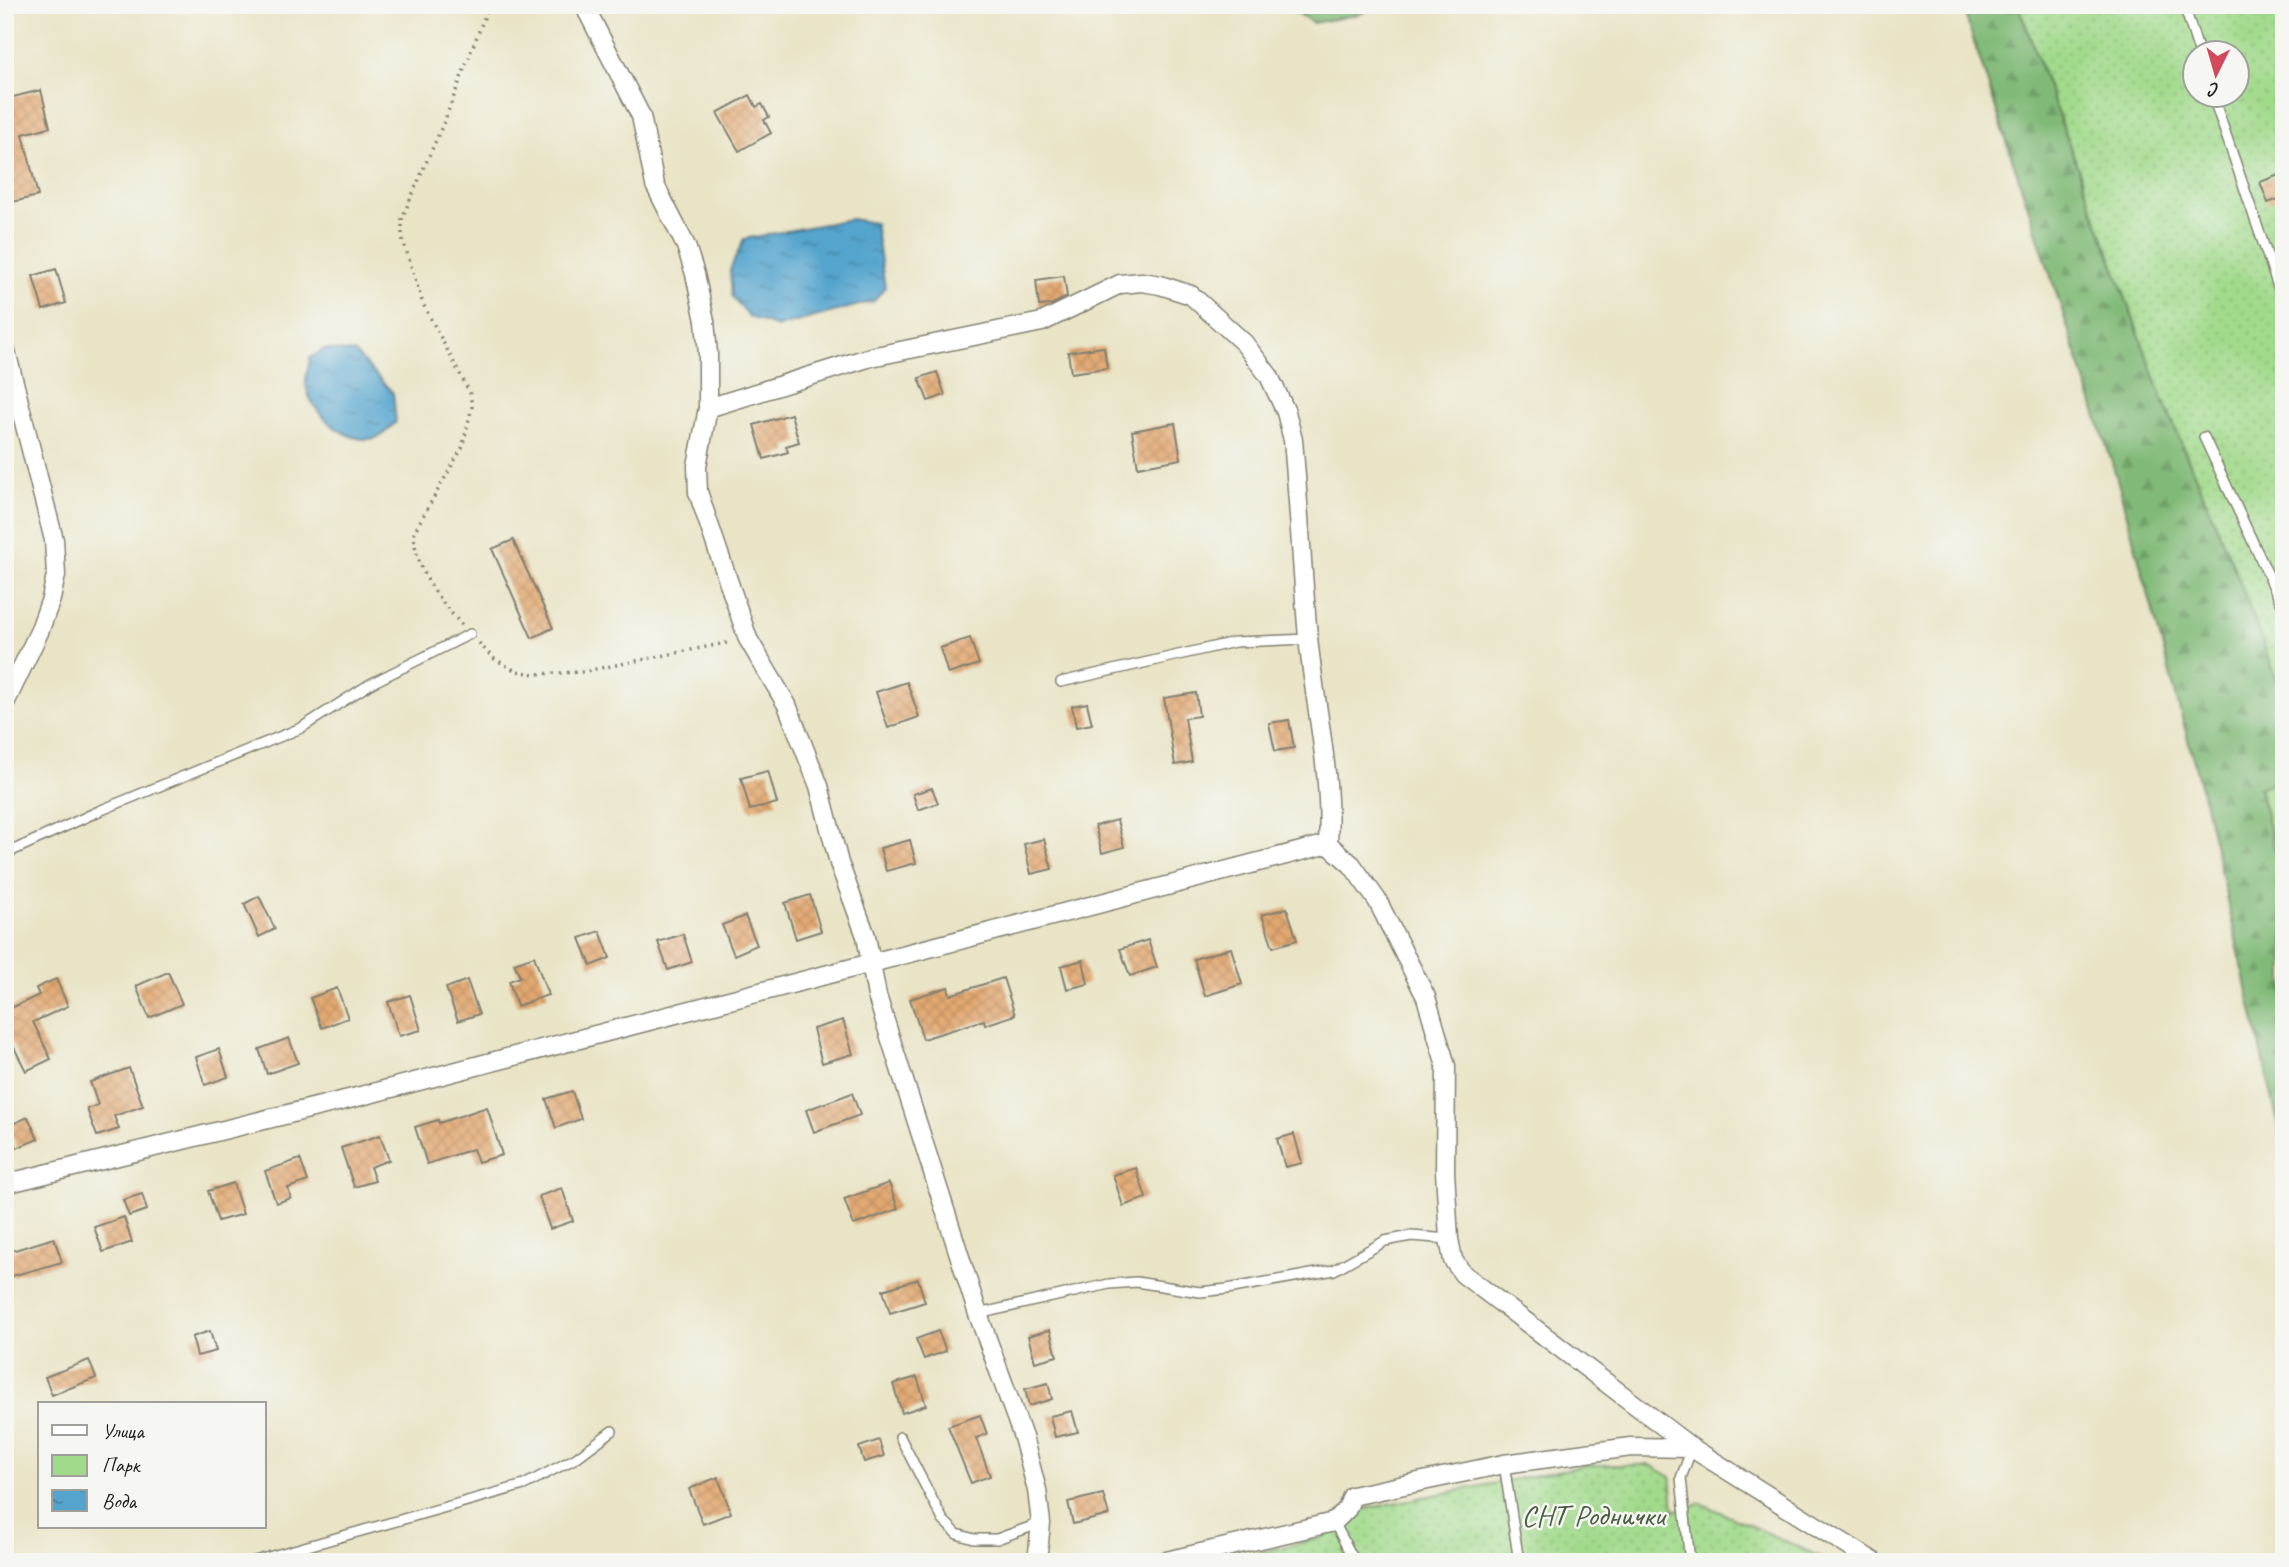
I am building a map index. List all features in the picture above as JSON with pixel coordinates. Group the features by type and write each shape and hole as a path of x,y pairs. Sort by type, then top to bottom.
{"street":[{"path":"584,5 641,116 655,185 686,246 695,274 705,321 708,354 708,408 697,466 698,492 748,639 787,705 819,786 839,863 866,936 877,996 978,1314 1023,1437 1037,1490 1041,1523 1037,1562"},
{"path":"708,408 871,357 1042,322 1120,284 1142,282 1191,295 1244,343 1269,376 1286,412 1293,440 1308,639 1327,765 1330,806 1328,844"},
{"path":"5,347 54,540 56,575 39,632 5,703"},
{"path":"5,1184 361,1096 1328,844"},
{"path":"1328,844 1352,865 1377,901 1426,997 1438,1034 1446,1066 1445,1171 1449,1239 1453,1260 1463,1274 1692,1448 1874,1562"},
{"path":"1162,1562 1192,1558 1334,1522 1347,1509 1352,1496 1504,1464 1631,1447 1692,1448"}],"lane":[{"path":"2184,5 2195,38"},
{"path":"2217,108 2284,304"},
{"path":"2204,436 2284,609"},
{"path":"5,854 100,811 302,728 370,684 470,634"},
{"path":"1061,682 1235,642 1308,639"},
{"path":"978,1314 1109,1284 1136,1282 1200,1292 1227,1289 1334,1270 1385,1241 1411,1236 1449,1239"},
{"path":"251,1562 524,1485 576,1458 612,1431"},
{"path":"900,1437 943,1520 957,1534 974,1539 997,1539 1041,1523"},
{"path":"1689,1562 1681,1478 1692,1448"},
{"path":"1504,1464 1519,1562"},
{"path":"1334,1522 1355,1562"}],"path":[{"path":"489,5 444,122 402,218 402,237 423,304 470,393 472,408 462,448 414,532 414,542 425,576 443,605 470,634 493,658 516,671 535,674 581,672 748,639"}],"green space":[{"path":"1286,5 1377,5 1360,14 1313,23"},
{"path":"1962,5 2018,5 2163,400 2236,572 2284,698 2284,778 2259,788 2274,848 2284,874 2284,1149 2203,795 2116,475"},
{"path":"2018,5 2284,5 2284,698 2236,572 2163,400"},
{"path":"2284,778 2284,874 2274,848 2259,787"},
{"name":"СНТ Роднички","path":"1588,1465 1650,1465 1671,1477 1674,1511 1701,1503 1831,1562 1219,1562 1321,1538 1352,1522 1359,1510"}],"water":[{"path":"851,219 875,223 885,287 874,301 778,327 749,317 732,296 730,270 744,239"},
{"path":"324,349 355,353 393,393 396,422 381,436 368,439 344,433 333,426 315,406 306,385 307,375 310,358"}],"building":[{"path":"41,90 50,127 23,134 38,196 8,203 5,190 5,99"},
{"path":"750,95 756,107 762,104 769,117 764,120 771,133 739,151 717,113"},
{"path":"2279,175 2284,187 2284,197 2268,203 2260,182"},
{"path":"56,269 66,303 43,310 33,276"},
{"path":"1064,276 1067,297 1051,305 1039,306 1036,280"},
{"path":"1104,347 1107,368 1071,373 1068,352"},
{"path":"937,372 945,395 928,401 919,378"},
{"path":"791,414 799,442 786,446 788,452 764,459 754,425"},
{"path":"1175,423 1181,459 1138,467 1132,431"},
{"path":"513,540 553,628 532,638 492,549"},
{"path":"970,638 979,664 948,674 940,648"},
{"path":"907,682 919,717 888,728 876,692"},
{"path":"1196,693 1199,716 1185,718 1192,762 1175,765 1164,698"},
{"path":"1087,703 1092,724 1076,727 1072,706"},
{"path":"1289,720 1294,748 1275,751 1269,723"},
{"path":"768,771 777,803 750,810 741,778"},
{"path":"932,788 938,803 918,810 913,794"},
{"path":"1117,820 1124,847 1102,853 1095,826"},
{"path":"1044,839 1052,869 1031,874 1024,844"},
{"path":"910,840 916,863 886,871 880,848"},
{"path":"810,895 821,931 796,939 785,903"},
{"path":"259,896 275,929 259,937 244,904"},
{"path":"1287,908 1297,940 1273,947 1262,915"},
{"path":"745,916 757,945 734,955 722,925"},
{"path":"600,931 610,958 591,966 580,938"},
{"path":"683,934 692,962 668,970 658,942"},
{"path":"1148,940 1157,967 1130,976 1120,949"},
{"path":"1231,948 1242,984 1205,996 1194,959"},
{"path":"534,956 548,995 517,1006 509,981 520,977 514,963"},
{"path":"1083,960 1088,984 1067,989 1061,966"},
{"path":"168,972 182,1004 149,1018 136,986"},
{"path":"1003,978 1015,1015 985,1025 984,1020 923,1039 910,999 948,987 950,995"},
{"path":"56,979 68,1006 33,1022 51,1059 26,1071 5,1030 5,1011 39,995 36,988"},
{"path":"467,980 479,1014 458,1021 446,988"},
{"path":"337,988 348,1018 322,1028 310,998"},
{"path":"410,995 421,1030 399,1036 388,1002"},
{"path":"843,1020 853,1054 822,1063 813,1029"},
{"path":"289,1038 298,1063 267,1074 259,1049"},
{"path":"219,1049 228,1077 205,1085 196,1057"},
{"path":"129,1068 143,1106 114,1116 119,1129 97,1136 87,1109 98,1105 90,1082"},
{"path":"572,1091 581,1119 556,1128 546,1099"},
{"path":"852,1093 860,1115 814,1132 806,1110"},
{"path":"487,1107 502,1155 478,1162 473,1149 427,1164 415,1127 438,1120 439,1123"},
{"path":"28,1117 38,1139 17,1148 8,1126"},
{"path":"1294,1134 1302,1163 1285,1167 1277,1139"},
{"path":"380,1135 389,1160 370,1167 375,1181 354,1187 341,1148"},
{"path":"300,1159 308,1181 288,1188 291,1198 276,1203 265,1171"},
{"path":"1136,1168 1146,1198 1123,1206 1113,1175"},
{"path":"233,1183 243,1214 218,1221 208,1191"},
{"path":"889,1183 898,1209 854,1225 844,1199"},
{"path":"562,1188 573,1221 550,1229 539,1196"},
{"path":"142,1194 147,1210 129,1216 123,1200"},
{"path":"124,1217 132,1242 103,1252 94,1227"},
{"path":"54,1238 62,1262 5,1278 5,1253"},
{"path":"918,1279 925,1302 890,1313 883,1290"},
{"path":"1050,1330 1057,1356 1035,1362 1028,1336"},
{"path":"210,1331 216,1351 197,1356 192,1337"},
{"path":"938,1331 946,1351 924,1359 916,1339"},
{"path":"89,1360 96,1378 52,1395 45,1377"},
{"path":"917,1377 926,1405 902,1413 893,1384"},
{"path":"1048,1383 1052,1399 1029,1406 1025,1389"},
{"path":"1072,1411 1078,1432 1055,1437 1050,1416"},
{"path":"980,1415 987,1434 976,1438 990,1476 971,1483 948,1426"},
{"path":"879,1440 884,1456 864,1462 859,1447"},
{"path":"718,1477 731,1513 703,1524 689,1489"},
{"path":"1103,1494 1109,1515 1073,1524 1068,1502"}]}
